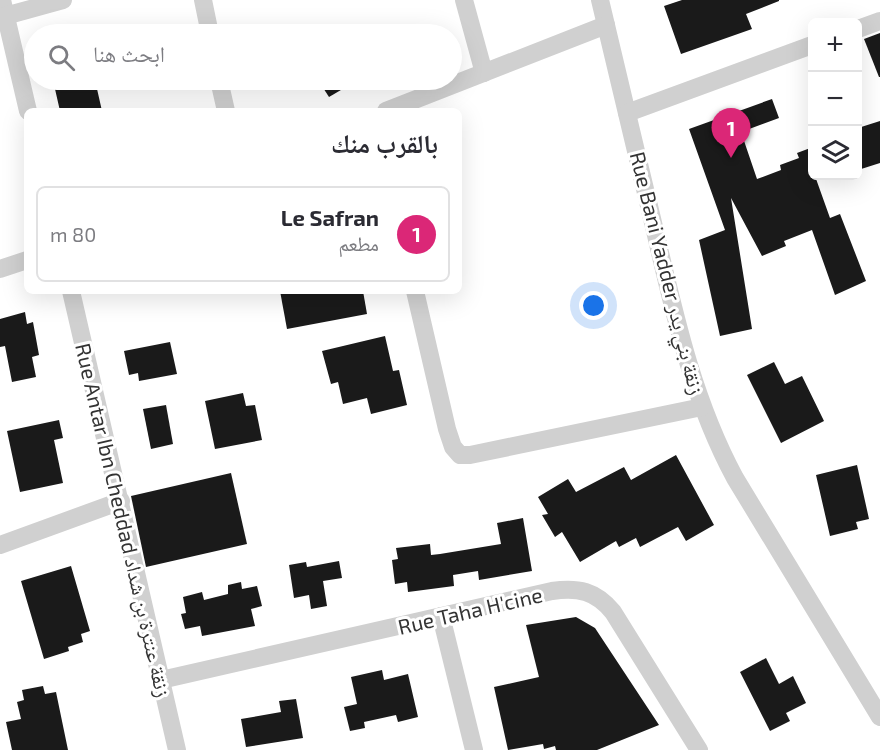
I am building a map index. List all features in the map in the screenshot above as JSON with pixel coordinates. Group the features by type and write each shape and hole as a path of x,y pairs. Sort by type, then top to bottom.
{"street":[{"path":"27,108 3,8 63,0"},
{"path":"202,0 208,24"},
{"path":"464,0 484,73"},
{"name":"Rue Bani Yadder زنقة بني يدر","path":"600,0 676,319 702,407 735,478 880,717"},
{"path":"862,28 880,21"},
{"path":"462,82 606,25"},
{"path":"627,113 808,47"},
{"path":"221,90 225,108"},
{"path":"394,108 440,90"},
{"path":"0,269 24,261"},
{"name":"Rue Antar Ibn Cheddad زنقة عنترة بن شداد","path":"72,294 177,750"},
{"path":"416,294 447,429 453,447 460,454 470,454 702,407"},
{"path":"0,545 121,501"},
{"name":"Rue Taha H'cine","path":"161,680 552,591 572,589 591,593 613,612 699,750"},
{"path":"441,616 474,750"}],"building":[{"path":"682,0 779,1 746,14 752,29 681,54 664,6"},
{"path":"880,33 880,77 879,77 864,39"},
{"path":"55,90 97,90 101,108 59,108"},
{"path":"324,90 341,90 329,97"},
{"path":"772,99 779,118 741,132 757,179 781,170 780,165 799,158 797,153 808,149 808,180 816,180 830,218 840,214 866,281 835,295 812,230 784,241 786,246 762,256 731,198 752,329 720,336 699,240 725,230 689,129"},
{"path":"880,121 880,163 862,169 862,127"},
{"path":"281,294 364,294 367,314 287,329"},
{"path":"25,312 27,324 33,322 39,355 32,357 36,377 12,382 5,346 0,347 0,319"},
{"path":"385,336 393,371 399,370 407,405 371,414 367,398 343,404 338,382 331,384 322,351"},
{"path":"170,342 177,374 139,381 138,373 129,375 124,351"},
{"path":"774,362 785,384 802,376 824,421 781,443 747,375"},
{"path":"243,393 246,406 255,405 262,440 215,449 205,401"},
{"path":"166,405 173,444 151,449 143,409"},
{"path":"59,420 63,438 54,440 63,483 20,492 7,431"},
{"path":"676,455 714,525 686,541 678,527 640,547 636,538 619,547 616,541 580,562 562,532 555,537 542,515 548,514 538,497 568,479 576,492 624,467 631,480"},
{"path":"857,465 869,519 856,522 858,529 830,536 816,475"},
{"path":"231,473 247,544 146,567 131,496"},
{"path":"523,518 532,571 479,580 478,571 453,575 454,586 408,592 407,582 395,584 392,560 398,559 396,548 430,544 431,555 501,544 497,523"},
{"path":"339,561 342,578 323,581 327,606 311,609 309,595 294,598 289,565 306,562 307,567"},
{"path":"71,566 90,631 81,634 83,642 68,647 69,651 44,659 21,581"},
{"path":"241,582 242,589 257,586 262,606 251,609 255,626 202,636 200,626 185,629 181,614 186,613 183,597 202,592 204,600 228,594 228,585"},
{"path":"576,617 595,628 659,725 597,750 556,750 555,746 544,749 543,744 508,750 494,687 539,677 526,625"},
{"path":"766,658 779,684 793,676 806,703 786,713 790,721 770,731 740,672"},
{"path":"382,670 384,680 408,674 418,717 398,722 396,715 364,722 365,728 350,731 344,707 357,704 351,677"},
{"path":"43,686 45,694 56,692 68,750 12,750 6,722 21,719 17,702 24,700 22,690"},
{"path":"296,699 303,738 246,747 241,719 281,712 279,701"}],"place":[{"name":"Le Safran","path":"731,158"}]}
